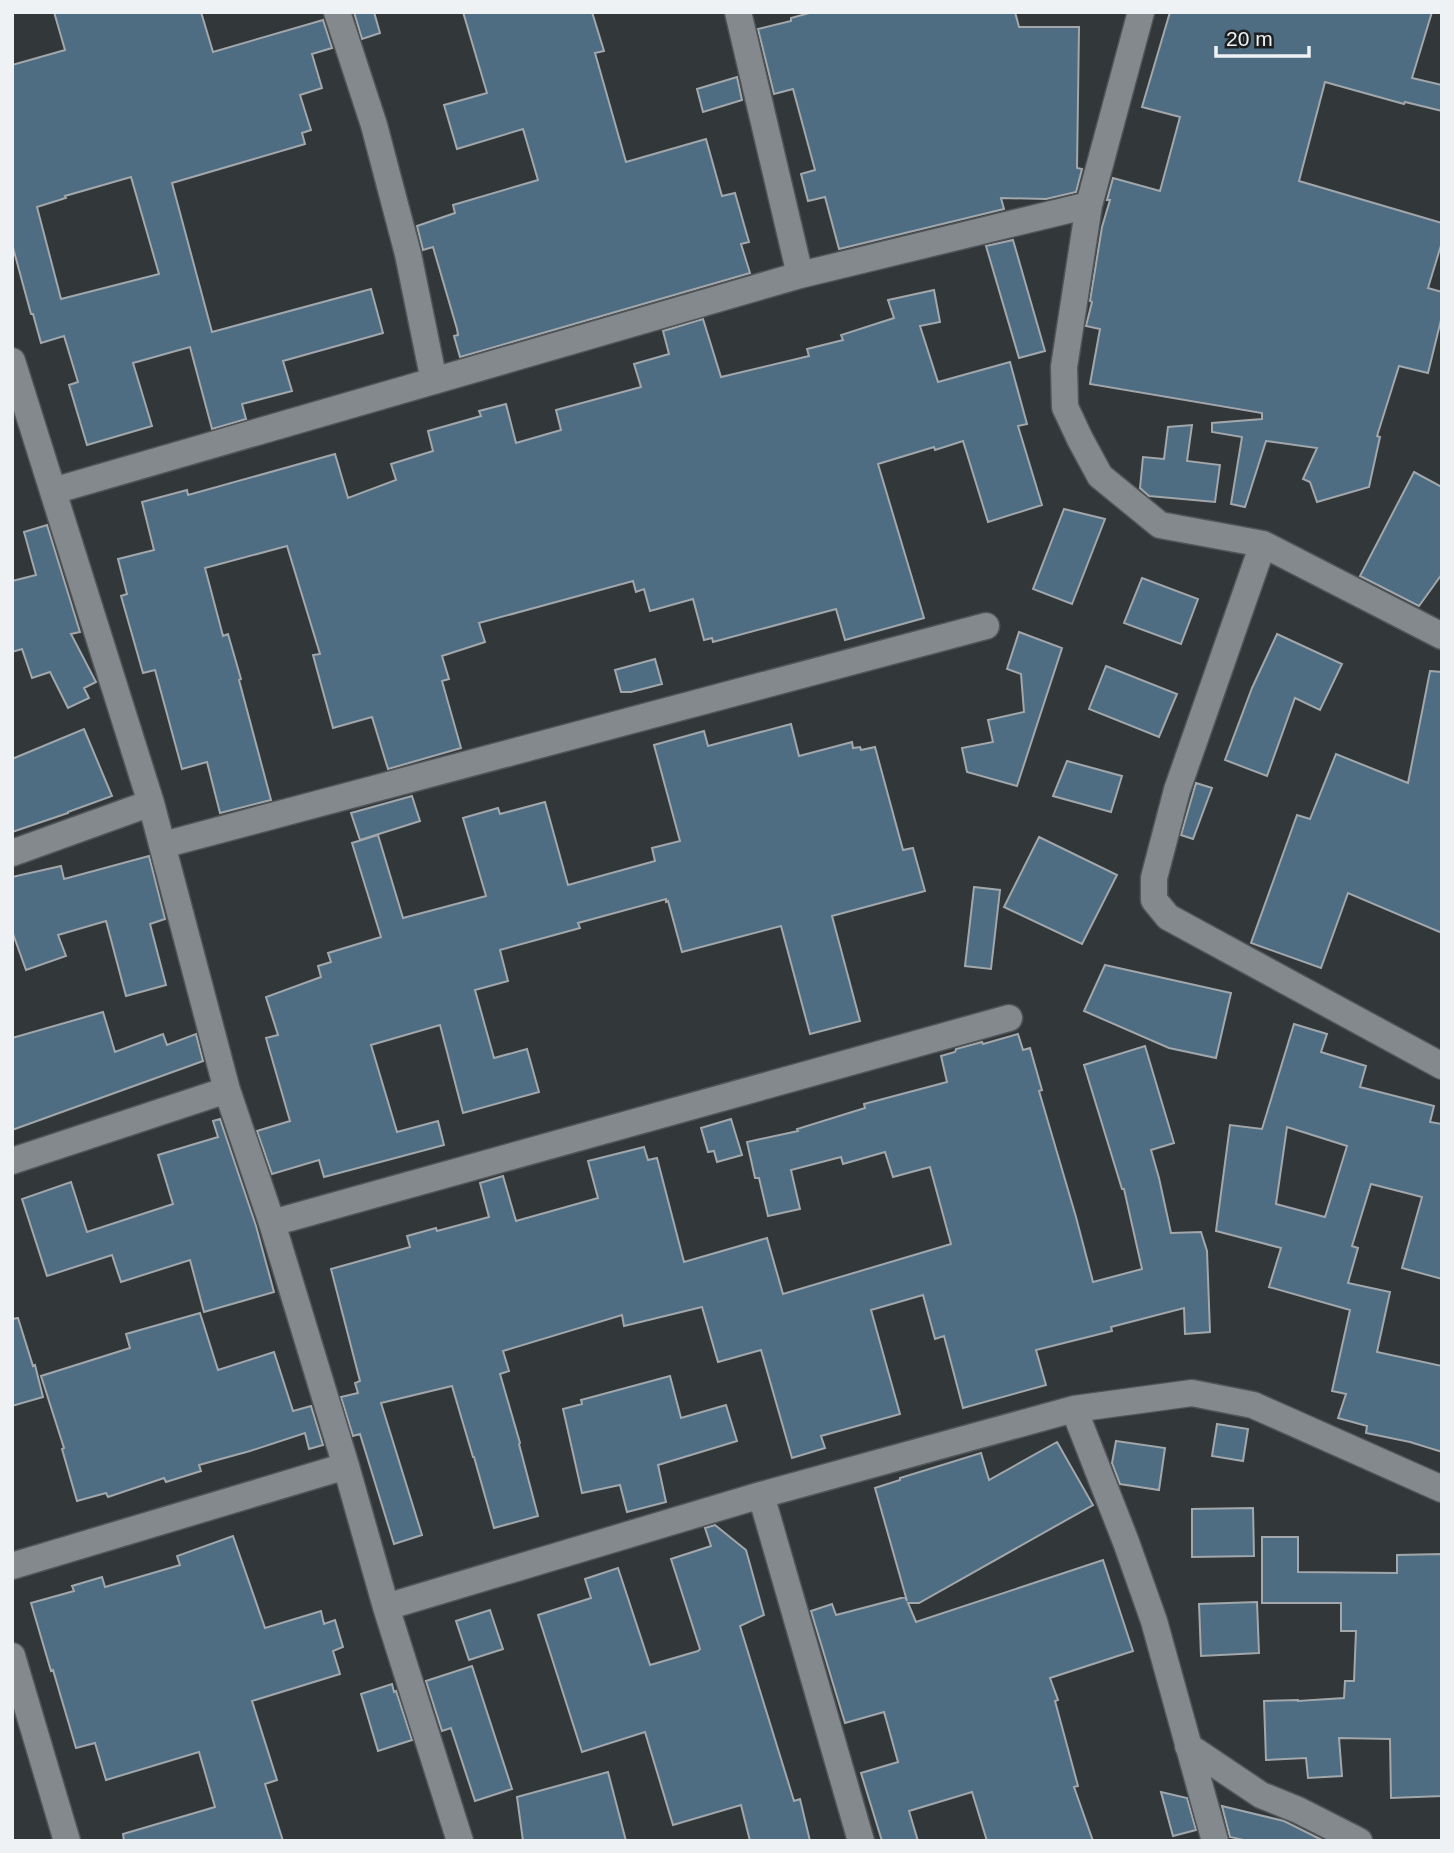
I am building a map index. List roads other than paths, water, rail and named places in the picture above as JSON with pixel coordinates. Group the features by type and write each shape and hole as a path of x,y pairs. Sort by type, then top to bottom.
{"street":[{"path":"337,12 374,125 408,254 434,381"},
{"path":"738,12 800,275"},
{"path":"1141,12 1089,205 1064,367 1065,407 1080,439 1100,476 1160,525 1263,544 1442,636"},
{"path":"53,491 800,275 1089,205"},
{"path":"12,361 151,803 227,1090 272,1223 386,1606 460,1841"},
{"path":"1263,544 1177,790 1154,878 1154,900 1168,917 1442,1066"},
{"path":"163,845 986,626"},
{"path":"12,853 151,803"},
{"path":"272,1223 1009,1018"},
{"path":"12,1161 227,1090"},
{"path":"386,1606 761,1495 1074,1409 1192,1393 1253,1405 1442,1489"},
{"path":"1074,1409 1154,1621 1215,1841"},
{"path":"12,1566 346,1466"},
{"path":"761,1495 861,1841"},
{"path":"12,1656 67,1841"},
{"path":"1188,1746 1261,1795 1298,1810 1359,1841"}]}
